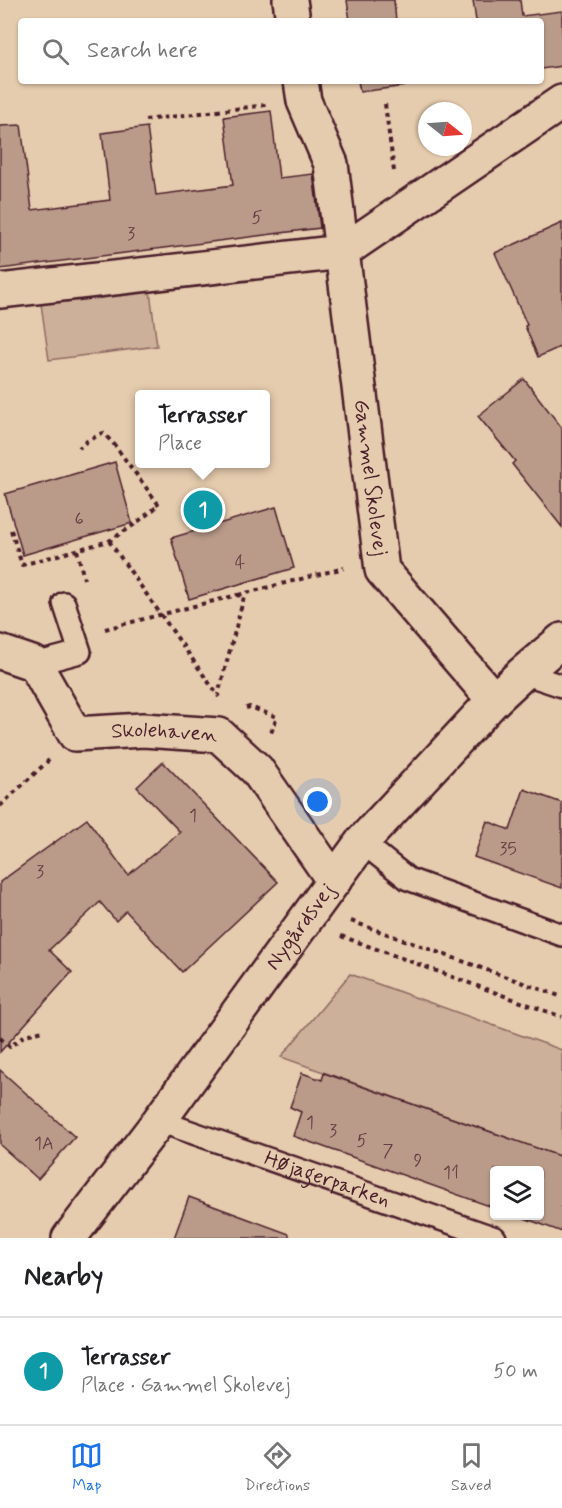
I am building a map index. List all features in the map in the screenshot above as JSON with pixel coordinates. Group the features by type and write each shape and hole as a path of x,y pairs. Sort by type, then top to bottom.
{"street":[{"path":"290,0 293,18"},
{"name":"Gammel Skolevej","path":"302,91 331,164 382,570 494,700"},
{"path":"0,291 342,252 562,102"},
{"name":"Nygårdsvej","path":"69,1238 159,1121 362,842 494,700 562,640"},
{"path":"0,652 35,664 75,734"},
{"name":"Skolehaven","path":"75,734 143,730 219,735 257,770 318,903"}],"lane":[{"path":"35,664 80,652 64,603"},
{"path":"524,673 562,686"},
{"path":"362,842 408,879 562,935"},
{"name":"Højagerparken","path":"159,1121 495,1238"}],"path":[{"path":"145,120 302,91"},
{"path":"385,104 400,213"},
{"path":"11,530 22,565 109,542 159,505 103,433 87,441 80,448"},
{"path":"109,542 223,703"},
{"path":"75,637 380,559"},
{"path":"218,696 244,597 237,595"},
{"path":"239,709 250,707 277,717"},
{"path":"0,806 75,734"},
{"path":"318,903 346,919 562,997"},
{"path":"318,903 562,1017"},
{"path":"0,1038 10,1047 25,1035 44,1031"}],"shaded area":[{"path":"150,291 157,346 49,360 41,304"},
{"path":"350,974 562,1050 562,1157 281,1057"}],"building":[{"path":"347,0 394,0 396,18 350,18"},
{"path":"473,0 520,0 522,16 562,11 562,66 544,69 544,18 476,18"},
{"path":"359,84 405,84 405,86 360,92"},
{"path":"271,111 279,178 313,174 320,228 0,269 0,126 21,125 32,210 110,200 102,133 147,127 156,195 233,185 224,117"},
{"path":"562,223 562,346 538,357 525,326 527,325 495,253"},
{"path":"524,379 562,428 562,527 512,464 515,461 478,416"},
{"path":"115,462 132,523 23,555 5,494"},
{"path":"276,507 294,568 189,599 171,538"},
{"path":"163,762 278,882 182,972 126,911 116,921 100,902 49,950 72,972 0,1052 0,882 87,819 128,875 180,832 137,787"},
{"path":"524,789 562,803 562,888 474,857 487,821 510,830"},
{"path":"0,1070 75,1137 38,1179 0,1145"},
{"path":"302,1073 322,1080 324,1073 562,1157 562,1232 530,1220 544,1220 544,1166 490,1166 490,1206 293,1136 301,1112 290,1107"},
{"path":"189,1197 289,1234 289,1238 174,1238"}],"place":[{"name":"Terrasser","path":"203,510"}]}
